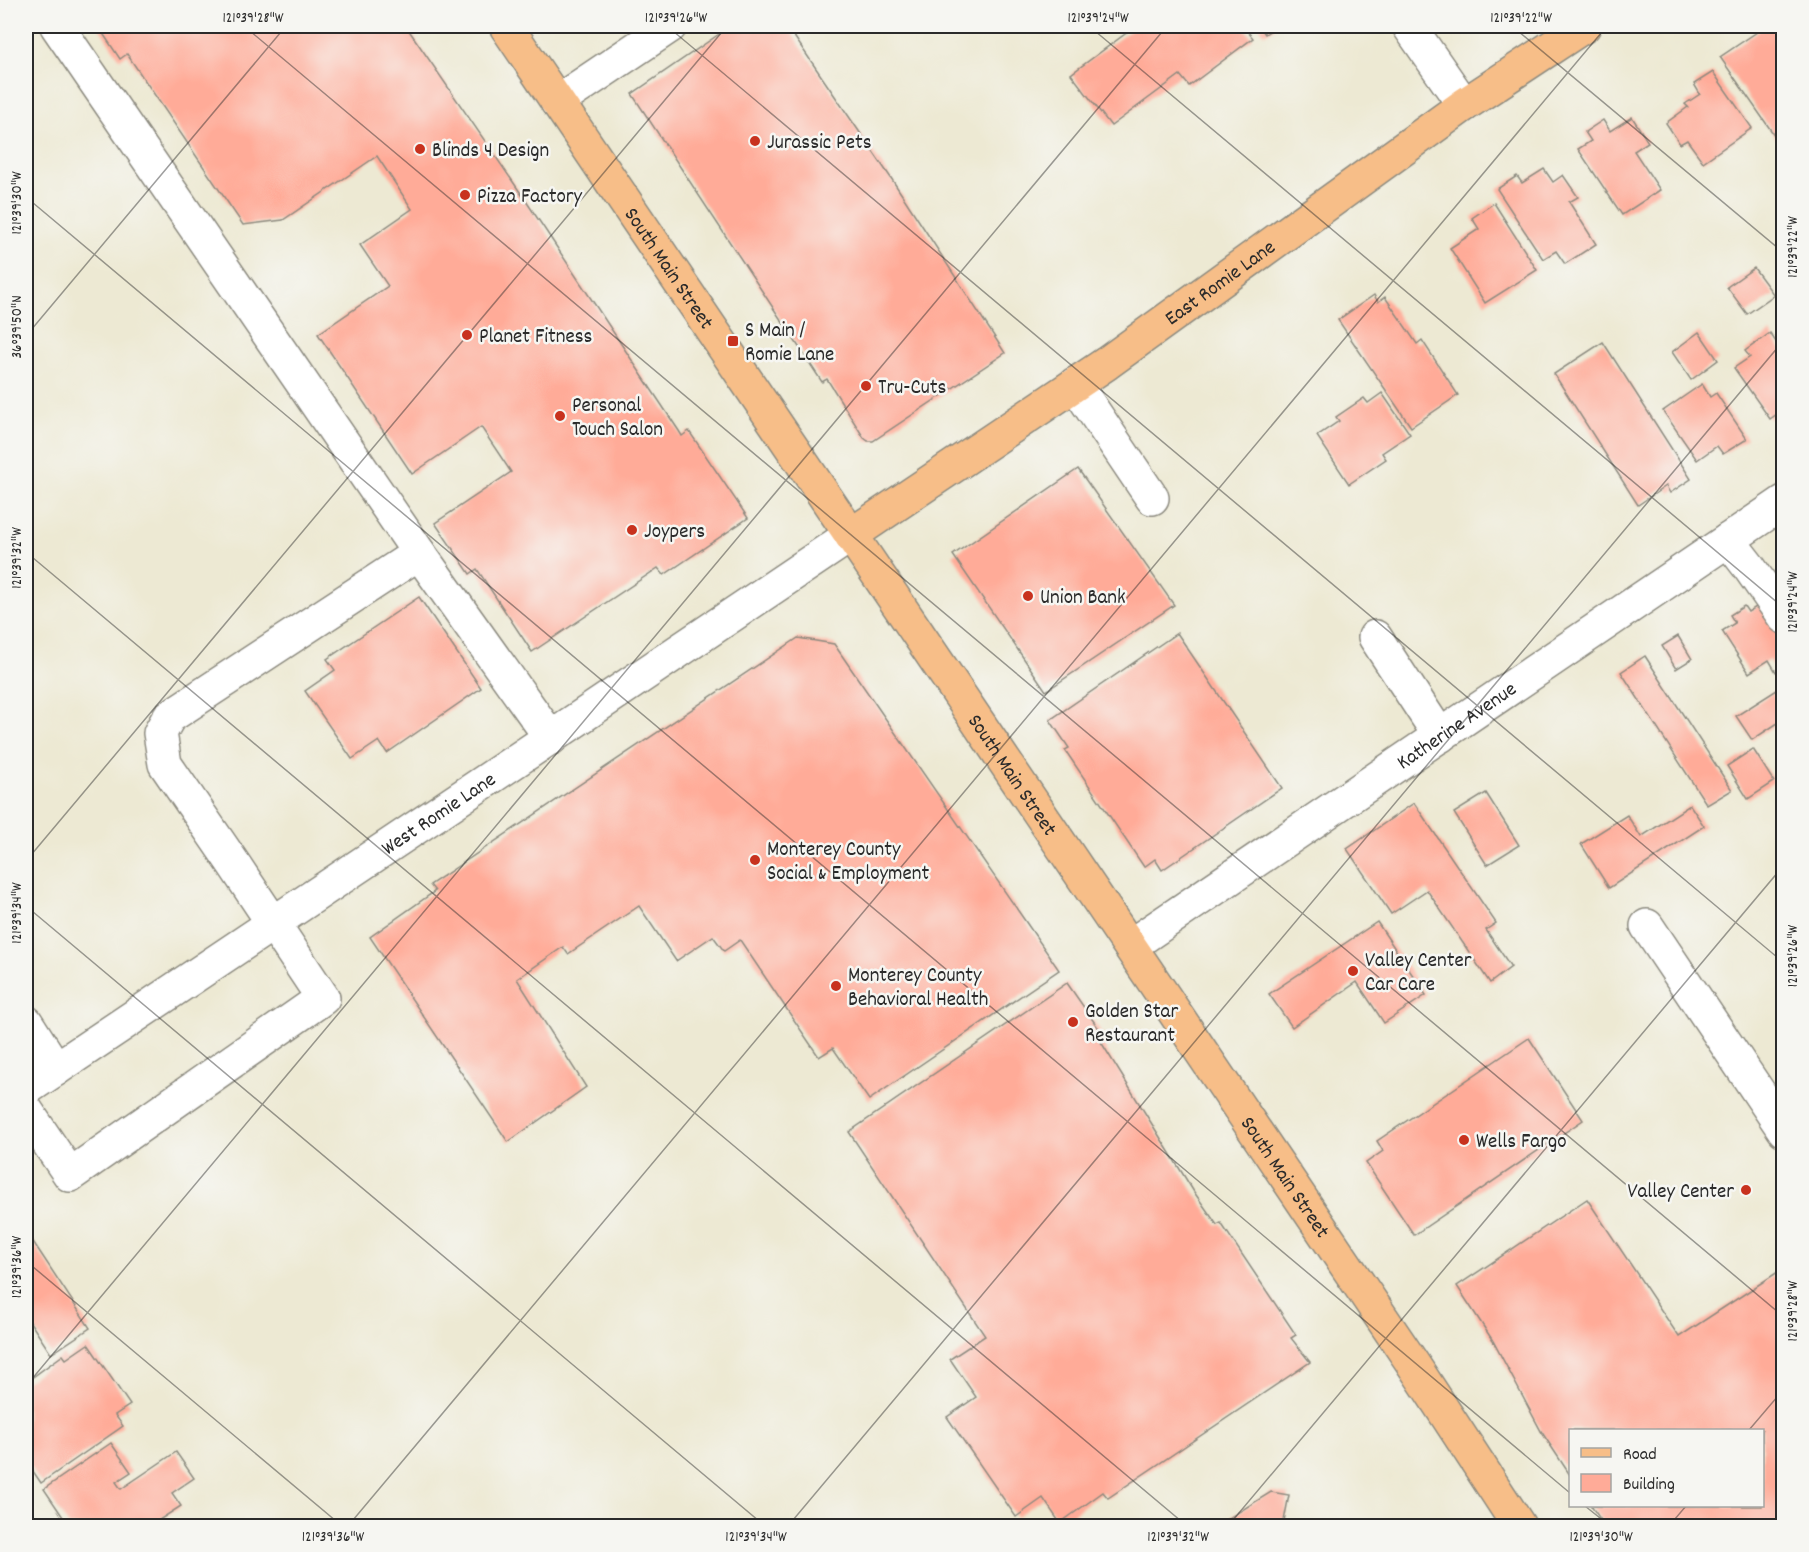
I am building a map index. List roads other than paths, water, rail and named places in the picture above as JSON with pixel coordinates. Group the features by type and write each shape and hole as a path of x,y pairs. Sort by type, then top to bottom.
{"main road":[{"name":"South Main Street","path":"506,26 1411,1361 1519,1527"},
{"name":"East Romie Lane","path":"851,535 1107,363 1464,105 1584,26"}],"street":[{"path":"57,26 419,553 551,738"},
{"path":"557,102 670,26"},
{"path":"1409,26 1464,105"},
{"path":"1076,384 1152,498"},
{"name":"Katherine Avenue","path":"1130,946 1784,502"},
{"name":"West Romie Lane","path":"26,1089 851,535"},
{"path":"1728,540 1784,617"},
{"path":"26,1110 70,1175 323,998 165,764 160,733 169,717 419,553"},
{"path":"1375,637 1440,736"},
{"path":"1647,926 1784,1130"},
{"path":"26,1022 56,1069"}],"place":[{"name":"Jurassic Pets","path":"755,141"},
{"name":"Blinds 4 Design","path":"420,149"},
{"name":"Pizza Factory","path":"465,195"},
{"name":"Planet Fitness","path":"467,335"},
{"name":"S Main / Romie Lane","path":"733,341"},
{"name":"Tru-Cuts","path":"866,386"},
{"name":"Personal Touch Salon","path":"560,416"},
{"name":"Joypers","path":"632,530"},
{"name":"Union Bank","path":"1028,596"},
{"name":"Monterey County Social & Employment","path":"755,860"},
{"name":"Valley Center Car Care","path":"1353,971"},
{"name":"Monterey County Behavioral Health","path":"836,986"},
{"name":"Golden Star Restaurant","path":"1073,1022"},
{"name":"Wells Fargo","path":"1464,1140"},
{"name":"Valley Center","path":"1746,1190"}]}
